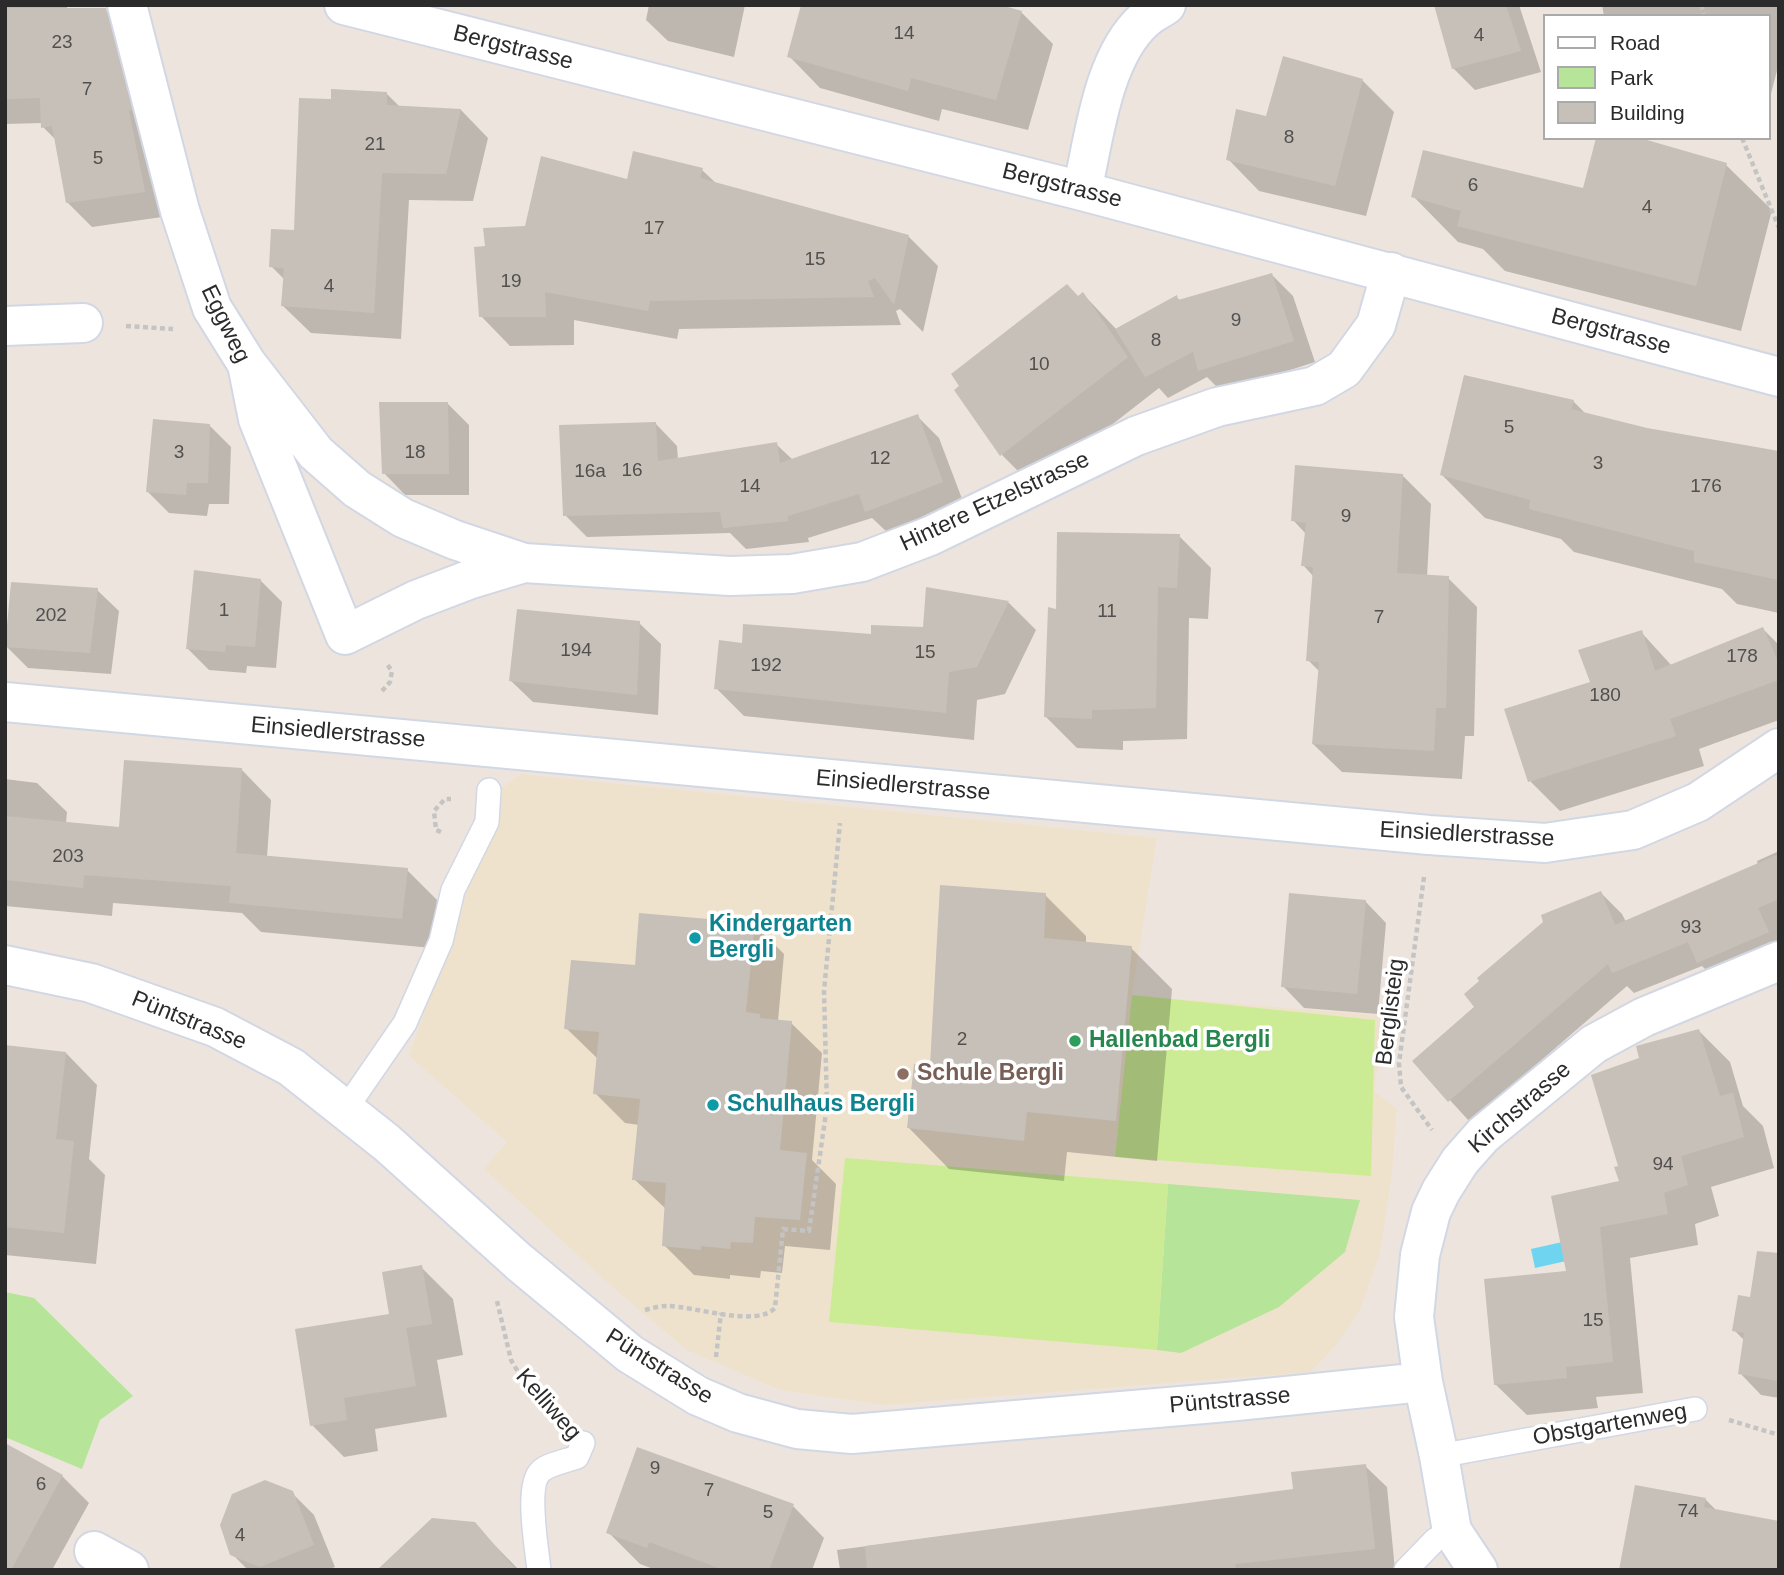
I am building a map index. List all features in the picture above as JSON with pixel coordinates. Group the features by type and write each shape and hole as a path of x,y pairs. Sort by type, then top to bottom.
{"street":[{"name":"Eggweg","path":"127,5 180,211 212,308 247,364 258,419 345,635"},
{"name":"Bergstrasse","path":"344,5 1082,191 1779,377"},
{"path":"1082,191 1107,84 1121,51 1143,20 1166,5"},
{"name":"Hintere Etzelstrasse","path":"247,364 316,453 357,489 403,518 455,540 524,563 730,576 792,574 862,562 930,536 1136,436 1217,407 1315,386 1344,369 1376,325 1391,272"},
{"path":"5,326 83,323"},
{"name":"Hintere Etzelstrasse","path":"345,635 416,600 524,563"},
{"name":"Einsiedlerstrasse","path":"5,702 1545,844 1633,830 1698,802 1779,748"},
{"name":"Kirchstrasse","path":"1478,1570 1451,1531 1423,1382 1414,1317 1420,1255 1431,1212 1441,1191 1460,1161 1483,1135 1594,1044 1644,1017 1779,961"},
{"name":"Püntstrasse","path":"5,965 91,983 215,1027 291,1067 387,1143 519,1262 630,1354 698,1396 738,1413 797,1429 852,1434 1227,1402 1423,1382"},
{"path":"94,1550 129,1570"}],"lane":[{"path":"345,1110 405,1023 441,941 453,890 487,822 489,790"},
{"name":"Obstgartenweg","path":"1439,1456 1695,1409"},
{"name":"Kelliweg","path":"539,1570 532,1489 534,1482 543,1469 577,1457 583,1443"},
{"path":"1406,1570 1435,1540 1451,1531"}],"path":[{"path":"1743,140 1779,228"},
{"path":"83,323 178,329 212,308"},
{"path":"614,1341 635,1312 666,1306 721,1313 760,1316 769,1314 775,1308 783,1229 809,1231 827,1106 824,991 840,822"},
{"name":"Berglisteig","path":"1423,889 1399,1063 1401,1087 1446,1149 1460,1161"},
{"name":"Kelliweg","path":"519,1262 500,1286 496,1299 510,1360 524,1382 575,1428 583,1443"},
{"path":"718,1346 721,1313"},
{"name":"Obstgartenweg","path":"1695,1409 1779,1435"}],"shaded area":[{"name":"Schule Bergli","path":"521,774 1157,838 1132,995 1386,1016 1374,1091 1397,1109 1392,1174 1380,1253 1360,1310 1337,1344 1311,1372 883,1405 780,1390 687,1350 620,1294 484,1169 507,1142 409,1056 491,821 497,791"}],"green space":[{"path":"1132,995 1375,1020 1371,1176 1115,1157"},
{"path":"845,1158 1168,1184 1157,1350 829,1322"},
{"path":"1168,1184 1360,1200 1345,1252 1279,1307 1181,1353 1157,1350"},
{"path":"5,1292 34,1298 133,1396 100,1420 82,1469 5,1437"}],"water":[{"path":"1598,1234 1602,1253 1535,1268 1531,1249"}],"building":[{"path":"801,5 1001,5 1022,11 996,100 911,78 908,91 787,57"},
{"path":"1434,5 1506,5 1521,51 1452,69"},
{"path":"5,8 106,8 132,110 129,111 145,192 66,203 52,126 41,128 40,98 5,99"},
{"path":"1283,56 1363,79 1335,186 1226,160 1236,109 1266,116"},
{"path":"331,89 387,92 387,105 461,109 446,174 382,173 374,313 281,306 284,268 269,267 271,229 294,230 299,98 331,99"},
{"path":"1595,140 1647,140 1727,163 1696,286 1457,226 1461,211 1411,197 1423,150 1583,188"},
{"path":"633,151 703,168 700,178 909,235 894,305 875,278 868,281 874,297 650,301 648,311 545,292 546,317 479,317 474,247 485,246 483,228 525,226 541,156 627,179"},
{"path":"1272,273 1294,341 1198,371 1193,352 1145,377 1115,329 1177,295 1178,300"},
{"path":"1067,284 1078,296 1083,292 1128,357 1000,456 954,390 959,386 951,374"},
{"path":"1464,375 1574,400 1571,409 1647,428 1779,451 1779,580 1694,562 1694,551 1529,509 1530,500 1440,475"},
{"path":"379,402 448,402 449,474 382,474"},
{"path":"918,414 943,482 865,512 859,494 788,516 788,521 723,528 720,512 563,516 559,425 656,422 658,461 777,442 780,463"},
{"path":"153,419 210,424 208,483 187,483 186,495 146,492"},
{"path":"1295,465 1403,474 1397,573 1449,576 1446,708 1436,708 1434,751 1312,744 1319,662 1306,661 1313,567 1301,566 1306,523 1291,521"},
{"path":"1057,532 1180,534 1177,588 1158,587 1156,708 1092,710 1092,719 1044,717 1048,607 1056,609"},
{"path":"194,570 261,579 255,647 226,645 225,652 186,649"},
{"path":"11,582 98,588 90,653 5,647"},
{"path":"926,587 1009,601 977,667 949,672 946,713 714,689 719,640 742,643 743,624 871,634 871,625 923,627"},
{"path":"517,609 640,621 637,695 509,681"},
{"path":"1763,627 1779,664 1779,680 1670,719 1676,736 1528,782 1504,709 1590,682 1578,650 1642,630 1655,671"},
{"path":"124,760 242,768 236,853 408,868 402,919 229,903 231,886 84,875 83,888 5,880 5,816 119,827"},
{"path":"1779,854 1779,899 1758,908 1769,932 1697,963 1688,942 1612,973 1608,964 1448,1102 1412,1061 1474,1007 1464,994 1479,981 1477,978 1543,922 1541,915 1601,891 1615,925"},
{"path":"940,885 1046,893 1044,938 1132,946 1116,1121 1027,1112 1024,1141 907,1128 914,1064 930,1065"},
{"path":"1289,893 1366,900 1357,994 1281,987"},
{"name":"Schulhaus Bergli","path":"639,913 755,923 746,1012 760,1014 760,1018 792,1021 780,1150 807,1153 800,1220 755,1217 753,1243 731,1242 730,1249 701,1246 701,1250 662,1246 666,1183 632,1180 640,1099 593,1094 599,1032 564,1029 571,960 635,965"},
{"path":"1699,1029 1720,1096 1733,1093 1744,1137 1681,1156 1688,1185 1664,1193 1668,1214 1600,1227 1613,1362 1566,1367 1567,1378 1494,1385 1484,1279 1566,1271 1551,1196 1619,1181 1614,1167 1618,1166 1591,1075 1639,1058 1636,1046"},
{"path":"5,1045 66,1052 56,1139 74,1141 64,1233 5,1227"},
{"path":"1757,1251 1779,1253 1779,1381 1738,1374 1744,1333 1732,1331 1738,1295 1750,1297"},
{"path":"422,1265 432,1324 406,1328 416,1386 344,1398 347,1420 310,1426 295,1329 389,1314 382,1272"},
{"path":"5,1443 63,1475 11,1570 5,1570"},
{"path":"637,1447 794,1504 769,1570 724,1570 649,1542 647,1548 606,1533"},
{"path":"1366,1464 1375,1549 1235,1564 1236,1570 867,1570 865,1546 1293,1489 1291,1472"},
{"path":"265,1480 293,1491 314,1545 260,1567 230,1555 220,1525 232,1494"},
{"path":"1635,1485 1706,1498 1704,1507 1779,1521 1779,1570 1619,1570"},
{"path":"432,1518 475,1522 516,1570 377,1570"}],"place":[{"name":"Kindergarten Bergli","path":"695,938"},
{"name":"Hallenbad Bergli","path":"1075,1041"},
{"name":"Schule Bergli","path":"903,1074"},
{"name":"Schulhaus Bergli","path":"713,1105"}]}
